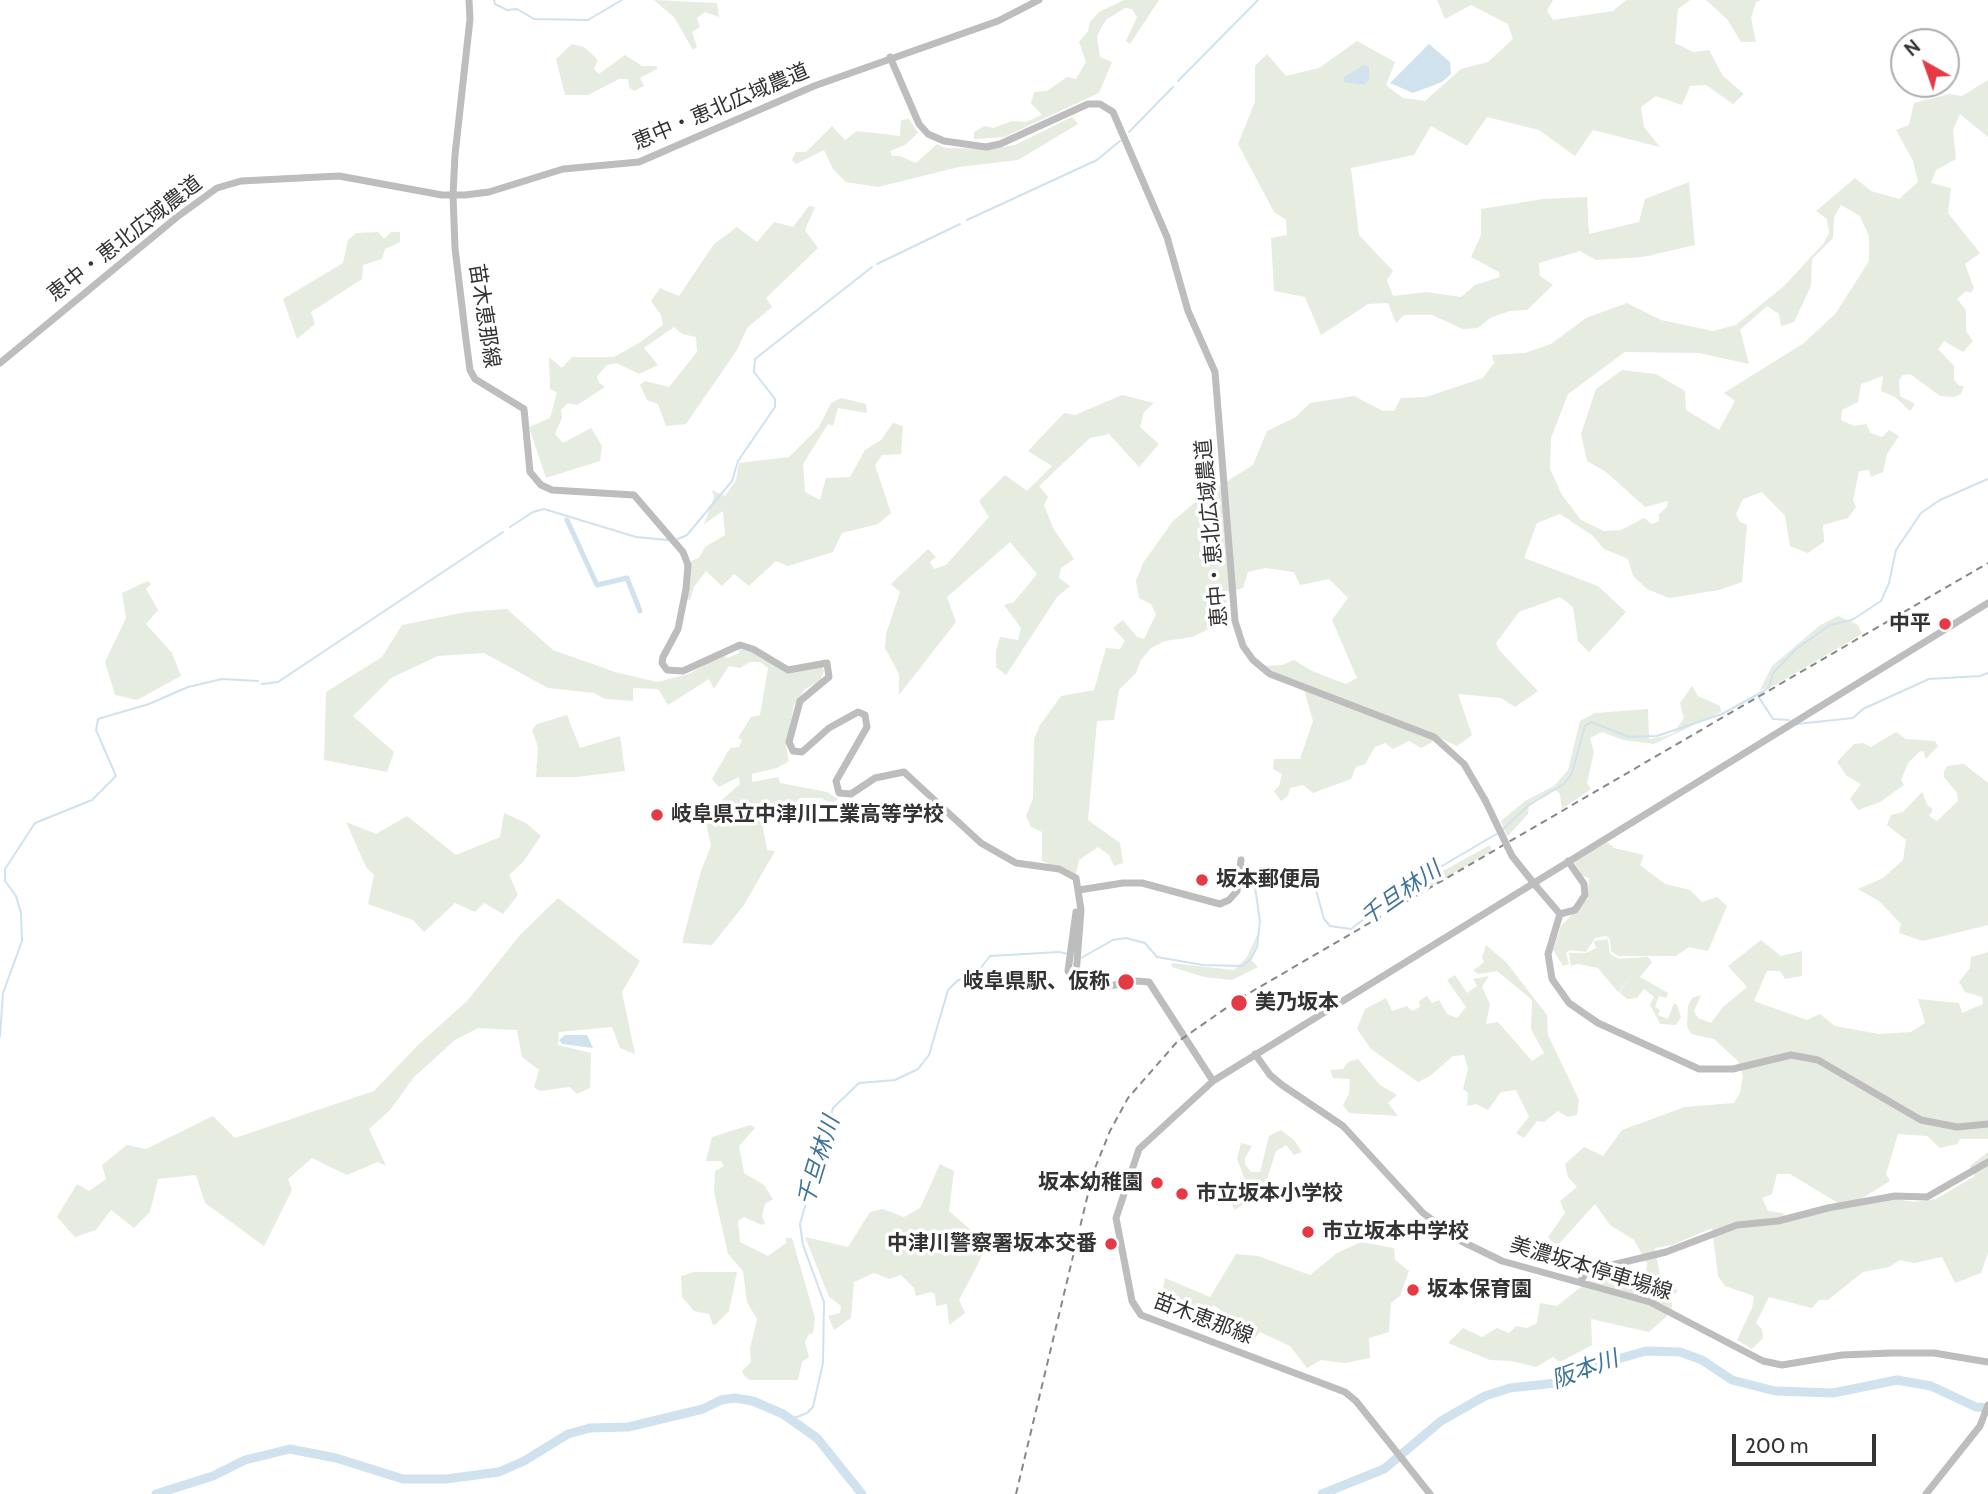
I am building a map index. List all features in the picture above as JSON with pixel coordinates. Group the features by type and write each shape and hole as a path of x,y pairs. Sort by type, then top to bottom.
{"street":[{"name":"苗木恵那線","path":"469,0 470,19 453,195 455,248 470,370 478,383 524,409 527,420 527,463 530,472 541,485 552,490 634,495 685,555 688,565 684,602 678,629 663,657 664,666 671,672 683,671 740,645 753,649 788,670 827,663 829,677 800,701 789,742 793,751 802,752 829,727 858,712 865,715 867,727 836,781 839,793 851,794 875,778 904,772 981,843 1016,863 1067,872 1076,878 1079,891"},
{"name":"恵中・恵北広域農道","path":"0,363 216,188 241,181 340,176 453,195 489,192 563,169 622,166 649,160 814,86 998,21 1039,0"},
{"name":"恵中・恵北広域農道","path":"890,57 919,124 928,134 944,141 986,147 1000,144 1088,104 1103,104 1113,112 1167,237 1188,311 1215,372 1235,621 1243,646 1259,666 1279,678 1434,737 1464,764 1512,856 1560,914"},
{"path":"1241,860 1237,891 1220,904 1142,883 1123,883 1079,891 1072,964 1069,971 1076,983 1088,990 1136,981 1152,985 1213,1081 1988,603"},
{"path":"1568,861 1584,884 1585,895 1575,910 1560,914 1548,954 1550,974 1569,1003 1598,1023 1691,1067 1706,1070 1733,1069 1791,1055 1818,1060 1921,1120 1956,1127 1988,1124"},
{"name":"美濃坂本停車場線","path":"1255,1054 1270,1075 1282,1085 1343,1126 1408,1200 1449,1234 1515,1266 1634,1296 1670,1310 1763,1361 1782,1365 1842,1355 1892,1353 1934,1353 1988,1362"},
{"name":"苗木恵那線","path":"1213,1081 1143,1142 1123,1192 1116,1219 1134,1307 1147,1318 1345,1391 1430,1494"},
{"path":"1580,1282 1589,1270 1666,1252 1737,1225 1778,1221 1828,1208 1895,1196 1927,1197 1988,1162"},
{"path":"1926,1494 1980,1426 1988,1405"}],"shaded area":[{"path":"654,0 717,3 719,17 705,12 697,18 700,27 692,32 697,47 693,50 674,17"},
{"path":"1124,0 1159,0 1130,44 1126,41 1137,17 1132,9 1125,8 1107,19 1101,28 1097,36 1100,57 1112,62 1099,93 1004,137 974,139 974,132 985,126 993,128 1012,121 1026,122 1042,115 1031,103 1034,92 1047,91 1067,77 1076,79 1086,62 1079,42 1088,31 1090,22 1099,12"},
{"path":"1437,0 1553,0 1547,11 1553,20 1613,11 1626,0 1690,0 1678,9 1675,43 1693,52 1709,50 1723,76 1744,94 1733,104 1706,85 1690,86 1682,105 1656,96 1641,107 1644,127 1660,147 1593,130 1575,156 1539,130 1487,117 1467,146 1431,126 1414,155 1351,168 1359,235 1393,271 1387,280 1393,296 1426,292 1461,297 1475,285 1500,277 1499,272 1471,257 1481,235 1481,209 1543,199 1587,197 1589,234 1639,222 1645,199 1689,182 1695,245 1643,257 1596,260 1580,251 1539,263 1540,276 1553,285 1527,310 1510,311 1490,318 1478,328 1463,329 1432,315 1404,315 1396,323 1388,303 1368,304 1321,335 1305,297 1274,291 1271,238 1287,235 1286,220 1274,212 1238,144 1255,102 1255,66 1267,54 1286,76 1319,68 1357,41 1395,62 1386,85 1403,98 1425,101 1461,69 1488,62 1513,39 1508,24 1471,5 1445,19"},
{"path":"1706,0 1761,0 1756,2 1751,18 1756,42 1741,42 1727,19"},
{"path":"572,44 584,47 598,60 594,69 599,74 625,55 642,66 657,66 657,69 640,78 644,86 634,91 629,87 628,79 619,79 588,95 565,95 556,59"},
{"path":"1988,80 1988,137 1960,114 1953,130 1956,159 1936,170 1931,183 1951,188 1948,213 1980,253 1965,264 1974,288 1971,293 1966,291 1957,299 1966,310 1966,331 1973,341 1963,352 1944,341 1938,349 1954,366 1954,380 1964,386 1961,394 1954,397 1940,396 1910,374 1903,375 1899,380 1900,396 1915,404 1910,411 1895,397 1881,391 1883,376 1861,384 1858,402 1842,410 1841,420 1854,426 1866,424 1871,433 1882,437 1889,430 1899,436 1887,454 1883,472 1871,477 1869,470 1859,471 1853,500 1856,507 1848,518 1823,525 1824,542 1808,553 1790,546 1785,516 1762,492 1743,499 1736,514 1740,522 1747,525 1742,582 1719,590 1669,598 1647,589 1633,576 1628,559 1604,549 1592,535 1560,514 1537,523 1524,558 1598,586 1626,612 1608,632 1589,652 1578,641 1573,607 1560,597 1519,612 1496,643 1499,650 1538,691 1515,707 1501,698 1458,694 1472,735 1457,746 1440,738 1421,748 1409,741 1393,749 1385,743 1375,747 1365,764 1356,767 1351,779 1313,793 1303,785 1290,788 1288,796 1281,801 1274,791 1279,786 1282,774 1273,769 1274,759 1300,759 1313,721 1302,683 1278,675 1264,666 1282,665 1294,660 1312,671 1346,684 1357,678 1332,620 1348,598 1329,579 1300,585 1294,572 1265,568 1248,572 1243,588 1227,593 1225,621 1192,637 1165,641 1151,648 1141,660 1136,673 1119,690 1114,720 1097,721 1088,820 1120,843 1123,863 1114,866 1109,855 1098,847 1079,860 1076,874 1042,861 1042,832 1031,827 1026,816 1033,798 1034,739 1040,725 1061,696 1094,690 1106,648 1120,649 1125,641 1113,628 1123,620 1137,637 1144,639 1156,614 1151,604 1139,598 1136,581 1143,563 1173,521 1199,499 1253,465 1267,431 1296,417 1310,403 1354,396 1383,411 1394,411 1401,398 1426,397 1483,378 1494,363 1492,355 1525,353 1551,344 1586,318 1627,303 1661,320 1713,331 1736,325 1784,286 1824,243 1829,233 1827,219 1816,211 1855,178 1871,191 1899,199 1918,182 1913,161 1896,130 1909,125 1914,103 1933,98 1960,98","holes":["1841,205 1860,216 1869,236 1869,261 1836,313 1804,343 1724,393 1735,401 1719,430 1686,410 1685,391 1656,374 1622,370 1596,389 1581,434 1587,461 1606,472 1645,507 1668,501 1667,507 1659,514 1659,521 1652,524 1644,518 1621,530 1604,531 1581,520 1562,495 1550,469 1551,438 1568,394 1625,352 1699,353 1749,364 1740,330 1767,306 1779,314 1781,326 1794,322 1811,286 1812,259 1833,238 1834,217"]},
{"path":"1072,117 1078,124 1018,160 959,167 878,187 846,182 833,169 824,150 796,164 792,160 796,152 806,152 832,126 845,140 857,131 900,136 901,120 909,119 918,133 905,145 890,151 892,156 900,156 916,163 937,144 945,148 992,149 1015,145"},
{"path":"809,206 815,207 805,230 818,248 766,298 772,307 747,328 737,350 686,424 666,426 658,404 647,400 640,385 645,381 669,387 697,352 696,337 682,334 674,327 644,348 658,365 639,374 616,363 607,365 597,376 599,383 605,387 577,405 568,403 561,410 562,418 555,434 563,443 591,428 602,446 600,461 546,478 529,427 550,418 557,392 550,389 549,357 562,368 572,357 614,357 639,343 663,325 661,315 651,301 660,288 679,296 714,244 737,227 757,242 774,222 793,227"},
{"path":"378,232 384,239 391,232 400,232 400,242 385,249 382,259 363,265 362,279 311,312 315,324 297,339 283,299 343,263 348,240 356,233"},
{"path":"1122,395 1154,403 1144,412 1140,427 1159,444 1139,467 1109,434 1090,438 1039,486 1048,497 1044,505 1053,528 1074,559 1061,568 1059,578 1070,586 1057,597 1006,675 996,667 996,651 1000,637 1018,640 1021,628 1004,605 1014,602 1037,574 1010,542 947,597 956,622 899,695 899,674 885,648 886,634 900,592 891,584 928,549 936,557 930,562 934,569 946,565 989,517 979,501 1005,475 1027,491 1052,466 1028,451 1064,413 1075,415"},
{"path":"841,398 866,404 867,413 838,408 833,426 828,424 803,464 805,492 820,500 826,478 850,477 865,450 881,440 893,423 903,426 901,454 882,455 875,465 891,513 878,524 842,533 833,552 788,566 776,561 749,586 734,574 722,586 706,571 694,587 690,600 686,599 691,561 699,558 705,547 725,535 723,511 704,524 714,497 712,490 725,496 736,480 739,463 789,457 819,427 831,403"},
{"path":"148,581 151,584 146,589 158,610 146,624 172,653 181,676 137,700 115,695 105,662 126,618 122,593"},
{"path":"507,609 553,650 615,672 657,682 689,674 722,655 728,658 739,653 738,649 754,652 786,673 822,667 824,671 820,681 805,689 794,705 786,746 789,761 777,768 752,774 752,782 778,777 780,783 827,792 838,799 832,804 821,798 800,798 792,806 796,814 786,821 779,812 762,822 767,850 775,851 744,905 712,945 682,943 701,871 711,846 703,809 714,807 740,784 739,777 719,787 712,779 730,748 739,747 742,740 738,738 751,717 760,715 768,668 760,662 750,662 740,668 729,666 714,689 709,679 668,705 658,689 633,688 633,701 605,699 594,693 548,688 484,653 438,656 391,678 353,716 394,752 387,772 324,760 326,692 382,657 402,625 466,612"},
{"path":"1838,616 1858,625 1862,634 1775,685 1760,690 1772,666 1819,626"},
{"path":"1692,686 1698,696 1720,706 1721,712 1654,744 1623,740 1602,732 1590,738 1594,752 1587,783 1591,789 1562,809 1560,794 1555,789 1529,804 1528,814 1507,837 1501,821 1525,801 1554,786 1568,770 1580,721 1595,713 1648,709 1649,739 1666,736 1674,733 1684,718 1680,703"},
{"path":"567,715 580,748 620,736 625,771 577,777 536,777 538,747 532,730 537,724"},
{"path":"1896,732 1906,739 1935,741 1938,746 1926,759 1923,751 1908,763 1901,780 1904,785 1880,802 1858,810 1850,799 1861,784 1847,776 1837,762 1854,744 1863,743 1871,747"},
{"path":"1964,764 1988,783 1988,925 1923,941 1899,933 1901,924 1879,901 1858,889 1883,878 1903,860 1906,840 1887,825 1891,815 1903,812 1922,792 1928,806 1933,809 1929,816 1937,821 1958,801 1957,793 1944,777 1944,772 1947,766"},
{"path":"504,813 526,823 541,836 523,862 509,875 518,895 503,914 484,903 475,912 455,903 424,932 413,920 368,904 374,875 366,867 346,822 376,834 407,816 456,855 500,837"},
{"path":"1607,842 1614,848 1644,855 1640,865 1665,884 1690,890 1702,902 1717,897 1727,906 1708,951 1689,947 1676,956 1618,956 1611,951 1610,939 1606,936 1595,938 1586,952 1570,950 1566,953 1569,964 1563,966 1553,950 1561,926 1588,898 1589,878 1582,876 1574,862"},
{"path":"1490,845 1492,851 1388,911 1380,901 1431,856 1443,871"},
{"path":"558,898 640,961 622,992 635,1054 620,1048 612,1027 559,1032 558,1045 591,1053 590,1088 577,1094 570,1087 540,1091 534,1087 539,1070 522,1057 517,1030 478,1028 455,1040 414,1077 390,1110 369,1129 386,1166 378,1162 347,1175 312,1158 288,1179 292,1190 264,1246 205,1203 196,1175 158,1179 150,1212 134,1228 111,1210 96,1230 75,1237 57,1217 77,1184 89,1191 106,1179 102,1165 127,1145 146,1149 213,1116 235,1138 374,1091 418,1045 467,1001 520,935"},
{"path":"1258,933 1250,959 1258,967 1232,980 1204,977 1172,967 1171,963 1234,970 1247,957"},
{"path":"1608,939 1610,954 1619,959 1648,957 1652,962 1640,977 1668,993 1666,998 1659,996 1655,1007 1660,1010 1658,1015 1668,1019 1674,1003 1677,1005 1681,1017 1676,1025 1660,1024 1650,1005 1654,997 1644,989 1637,998 1627,999 1619,992 1633,975 1618,992 1598,968 1578,964 1571,966 1569,953 1586,953 1596,948 1594,941"},
{"path":"1761,940 1781,956 1802,951 1802,976 1785,979 1780,971 1767,971 1754,1001 1807,1020 1820,1014 1835,1026 1879,1034 1911,1032 1925,1023 1918,999 1959,1003 1962,1013 1983,1004 1982,997 1965,992 1959,982 1970,968 1971,957 1988,952 1988,1139 1960,1139 1957,1144 1940,1148 1927,1136 1898,1134 1886,1174 1890,1181 1859,1200 1838,1203 1790,1174 1777,1174 1772,1194 1762,1198 1768,1211 1783,1213 1785,1220 1895,1199 1914,1202 1936,1199 1975,1176 1970,1166 1988,1152 1988,1253 1981,1273 1955,1283 1942,1257 1914,1263 1900,1260 1889,1267 1863,1272 1828,1300 1819,1300 1812,1308 1769,1297 1756,1323 1762,1329 1763,1338 1752,1349 1737,1340 1752,1308 1754,1296 1725,1286 1718,1276 1712,1228 1672,1245 1655,1248 1660,1275 1678,1291 1671,1297 1672,1307 1666,1317 1649,1332 1591,1319 1592,1345 1560,1362 1553,1357 1536,1367 1511,1361 1490,1360 1448,1343 1463,1328 1482,1337 1497,1328 1509,1333 1516,1326 1527,1328 1537,1323 1540,1303 1557,1306 1602,1270 1616,1268 1617,1285 1638,1289 1635,1301 1647,1304 1647,1263 1634,1240 1610,1225 1595,1204 1557,1246 1548,1237 1565,1213 1560,1201 1577,1187 1568,1177 1565,1164 1584,1147 1603,1156 1622,1130 1685,1107 1734,1103 1740,1093 1743,1076 1738,1061 1714,1039 1691,1034 1687,1026 1688,1006 1692,998 1701,995 1694,1011 1698,1018 1711,1023 1723,1007 1747,987 1728,966"},
{"path":"1486,945 1506,962 1547,1015 1548,1035 1579,1100 1577,1115 1568,1117 1558,1111 1544,1122 1537,1121 1524,1138 1516,1133 1529,1117 1516,1090 1501,1092 1488,1110 1476,1104 1467,1106 1468,1093 1463,1089 1468,1069 1464,1055 1453,1056 1430,1076 1418,1082 1371,1049 1357,1029 1365,1009 1386,998 1392,1011 1407,1006 1412,1011 1420,1007 1419,1001 1427,996 1432,1003 1439,1000 1447,1014 1457,1018 1466,1007 1447,980 1455,975 1467,993 1477,986 1473,979 1489,976 1482,987 1490,1004 1486,1024 1498,1022 1532,1061 1544,1053 1531,1029 1532,1000 1497,971 1479,974 1473,971 1484,962 1482,957"},
{"path":"1358,1059 1380,1085 1397,1095 1388,1103 1398,1116 1349,1113 1343,1105 1349,1094 1350,1079 1333,1078 1330,1070 1343,1069 1348,1062"},
{"path":"750,1125 755,1128 739,1146 744,1173 764,1185 773,1199 765,1204 762,1216 765,1223 762,1225 744,1217 738,1221 740,1242 768,1256 786,1243 786,1238 792,1238 815,1318 813,1333 809,1334 805,1342 809,1357 802,1362 798,1380 750,1380 742,1371 751,1362 750,1348 757,1319 747,1302 743,1271 728,1254 714,1192 715,1171 724,1166 721,1161 706,1161 712,1137"},
{"path":"1281,1130 1294,1140 1302,1152 1294,1155 1286,1145 1276,1151 1267,1179 1256,1196 1235,1210 1230,1202 1248,1187 1237,1159 1241,1143 1252,1146 1245,1158 1245,1164 1251,1172 1260,1172 1269,1136"},
{"path":"940,1164 954,1171 949,1211 972,1231 989,1230 980,1260 959,1300 965,1313 949,1325 947,1304 936,1306 935,1294 931,1292 916,1296 914,1288 901,1275 889,1279 874,1273 854,1282 851,1318 834,1330 828,1316 840,1313 841,1306 829,1297 805,1237 848,1247 870,1212 883,1209 904,1217 920,1208"},
{"path":"1361,1242 1394,1248 1395,1260 1409,1271 1400,1296 1391,1303 1389,1332 1369,1338 1370,1358 1345,1363 1321,1360 1307,1368 1290,1346 1260,1332 1252,1342 1240,1337 1236,1320 1213,1305 1208,1314 1163,1289 1165,1278 1210,1297 1236,1254 1258,1256 1310,1275 1337,1253"},
{"path":"694,1272 737,1272 729,1311 716,1324 713,1325 709,1314 694,1311 682,1297 681,1276"}],"water":[{"path":"1429,44 1450,62 1451,74 1442,82 1413,93 1390,83"},
{"path":"1364,65 1369,67 1369,80 1364,85 1344,82 1344,77"},
{"path":"565,1035 587,1035 593,1048 562,1044 559,1040"}],"waterway":[{"path":"494,0 495,4 507,10 517,9 534,19 588,20 622,0"},
{"path":"1178,81 1258,0"},
{"path":"1129,132 1173,87"},
{"path":"967,220 1097,160 1120,141"},
{"path":"877,264 960,224"},
{"path":"678,539 687,535 732,481 738,461 775,407 775,399 754,372 755,359 872,267"},
{"name":"千旦林川","path":"1502,830 1529,805 1564,784 1572,773 1585,726 1591,722 1629,737 1657,736 1722,714 1769,687 1773,673 1796,649 1830,625 1852,620 1881,601 1889,583 1896,550 1921,513 1940,500 1988,479"},
{"path":"510,527 533,512 544,509 636,537 668,540"},
{"path":"567,520 597,585 627,578 640,611"},
{"path":"262,684 278,682 503,532"},
{"path":"1797,724 1853,718 1863,709 1929,679 1980,676 1988,673"},
{"path":"0,1036 3,993 22,941 21,913 16,896 5,881 5,869 35,823 92,800 116,776 96,730 98,719 149,704 188,687 222,679 258,681"},
{"path":"1758,696 1773,719 1789,720"},
{"name":"千旦林川","path":"1081,958 1113,940 1126,938 1145,943 1157,957 1203,965 1242,966 1251,959 1257,947 1260,921 1254,880 1259,876 1272,871 1289,872 1304,878 1316,890 1324,919 1330,926 1351,929 1408,886 1498,833"},
{"name":"千旦林川","path":"789,1420 807,1413 813,1407 823,1363 824,1302 803,1245 800,1224 833,1108 859,1083 895,1080 918,1069 929,1055 948,990 957,981 979,970 990,956 1059,952 1069,954"},
{"name":"阪本川","path":"1322,1494 1384,1469 1441,1421 1485,1396 1510,1388 1556,1383 1595,1362 1646,1351 1680,1352 1702,1360 1732,1380 1775,1391 1833,1393 1897,1380 1931,1386 1976,1407 1988,1408"},
{"name":"千旦林川","path":"156,1494 213,1476 245,1460 290,1449 336,1458 403,1479 446,1479 499,1472 524,1461 568,1434 590,1428 628,1427 703,1409 721,1400 735,1398 753,1401 783,1414 817,1438 862,1494"}],"railway":[{"path":"1016,1494 1093,1173 1110,1131 1128,1098 1176,1043 1239,999 1988,563"}],"place":[{"name":"中平","path":"1945,624"},
{"name":"岐阜県立中津川工業高等学校","path":"657,815"},
{"name":"坂本郵便局","path":"1202,880"},
{"name":"岐阜県駅、仮称","path":"1126,982"},
{"name":"美乃坂本","path":"1239,1003"},
{"name":"坂本幼稚園","path":"1157,1183"},
{"name":"市立坂本小学校","path":"1182,1194"},
{"name":"市立坂本中学校","path":"1308,1232"},
{"name":"中津川警察署坂本交番","path":"1111,1244"},
{"name":"坂本保育園","path":"1413,1290"}]}
